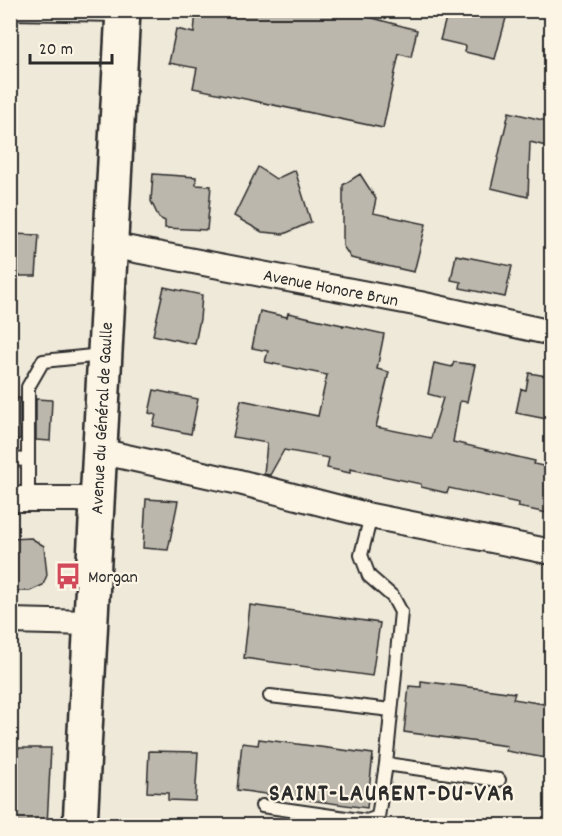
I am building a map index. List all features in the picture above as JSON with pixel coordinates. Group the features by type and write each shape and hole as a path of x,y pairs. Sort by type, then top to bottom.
{"main road":[{"name":"Avenue du Général de Gaulle","path":"80,825 123,13"}],"street":[{"name":"Avenue Honore Brun","path":"109,244 420,304 552,333"},
{"path":"99,451 239,482 371,516 552,552"},
{"path":"19,499 97,501"},
{"path":"10,621 90,623"}],"lane":[{"path":"10,14 123,13"},
{"path":"19,499 28,460 28,387 42,361 104,355"},
{"path":"10,459 28,460"},
{"path":"262,806 367,821 378,817 386,764 401,612 393,597 369,576 361,555 371,516"},
{"path":"270,696 391,710"},
{"path":"386,764 499,780"}],"building":[{"path":"196,10 366,10 365,16 417,30 411,57 399,54 383,128 193,88 197,68 169,63 176,29 194,33"},
{"path":"454,10 476,10 506,18 495,59 465,52 466,46 440,40 446,18 451,20"},
{"path":"509,112 551,122 546,146 530,142 528,197 491,188"},
{"path":"258,167 276,179 295,170 311,222 284,234 262,232 234,216"},
{"path":"153,174 196,177 196,185 211,186 207,230 165,228 165,221 159,218 151,201"},
{"path":"360,174 376,199 373,213 426,224 414,272 351,258 343,246 343,185"},
{"path":"10,234 39,235 36,276 10,276"},
{"path":"456,255 512,266 505,297 460,288 461,282 451,280"},
{"path":"164,287 202,295 195,344 153,335"},
{"path":"260,311 287,317 288,313 343,327 343,325 384,334 377,369 389,372 376,427 431,438 443,398 428,394 434,363 452,367 454,362 475,365 467,402 460,401 453,442 535,461 534,464 552,468 552,514 518,507 519,503 449,488 447,493 421,487 421,484 350,469 350,473 327,468 329,458 284,450 270,475 264,474 267,443 233,437 241,400 318,416 327,375 265,362 268,351 252,348"},
{"path":"529,373 552,377 552,420 516,413 521,389 526,390"},
{"path":"154,390 198,399 191,434 153,426 156,415 149,413"},
{"path":"10,398 20,398 20,439 10,439"},
{"path":"36,399 52,400 50,441 36,440"},
{"path":"146,499 178,501 168,550 143,548"},
{"path":"31,538 44,546 47,575 43,585 30,591 10,591 15,579 10,575 10,539"},
{"path":"250,605 380,623 372,676 244,658"},
{"path":"421,681 515,693 513,699 550,705 548,722 552,722 552,759 506,751 507,746 404,732 409,686 421,687"},
{"path":"259,739 373,754 367,808 237,790 242,743 258,745"},
{"path":"10,748 51,748 47,825 10,825"},
{"path":"149,751 198,752 195,801 168,800 168,793 147,792"}],"place":[{"name":"Morgan","path":"68,576"}],"district":[{"name":"SAINT-LAURENT-DU-VAR","path":"392,792"}]}
